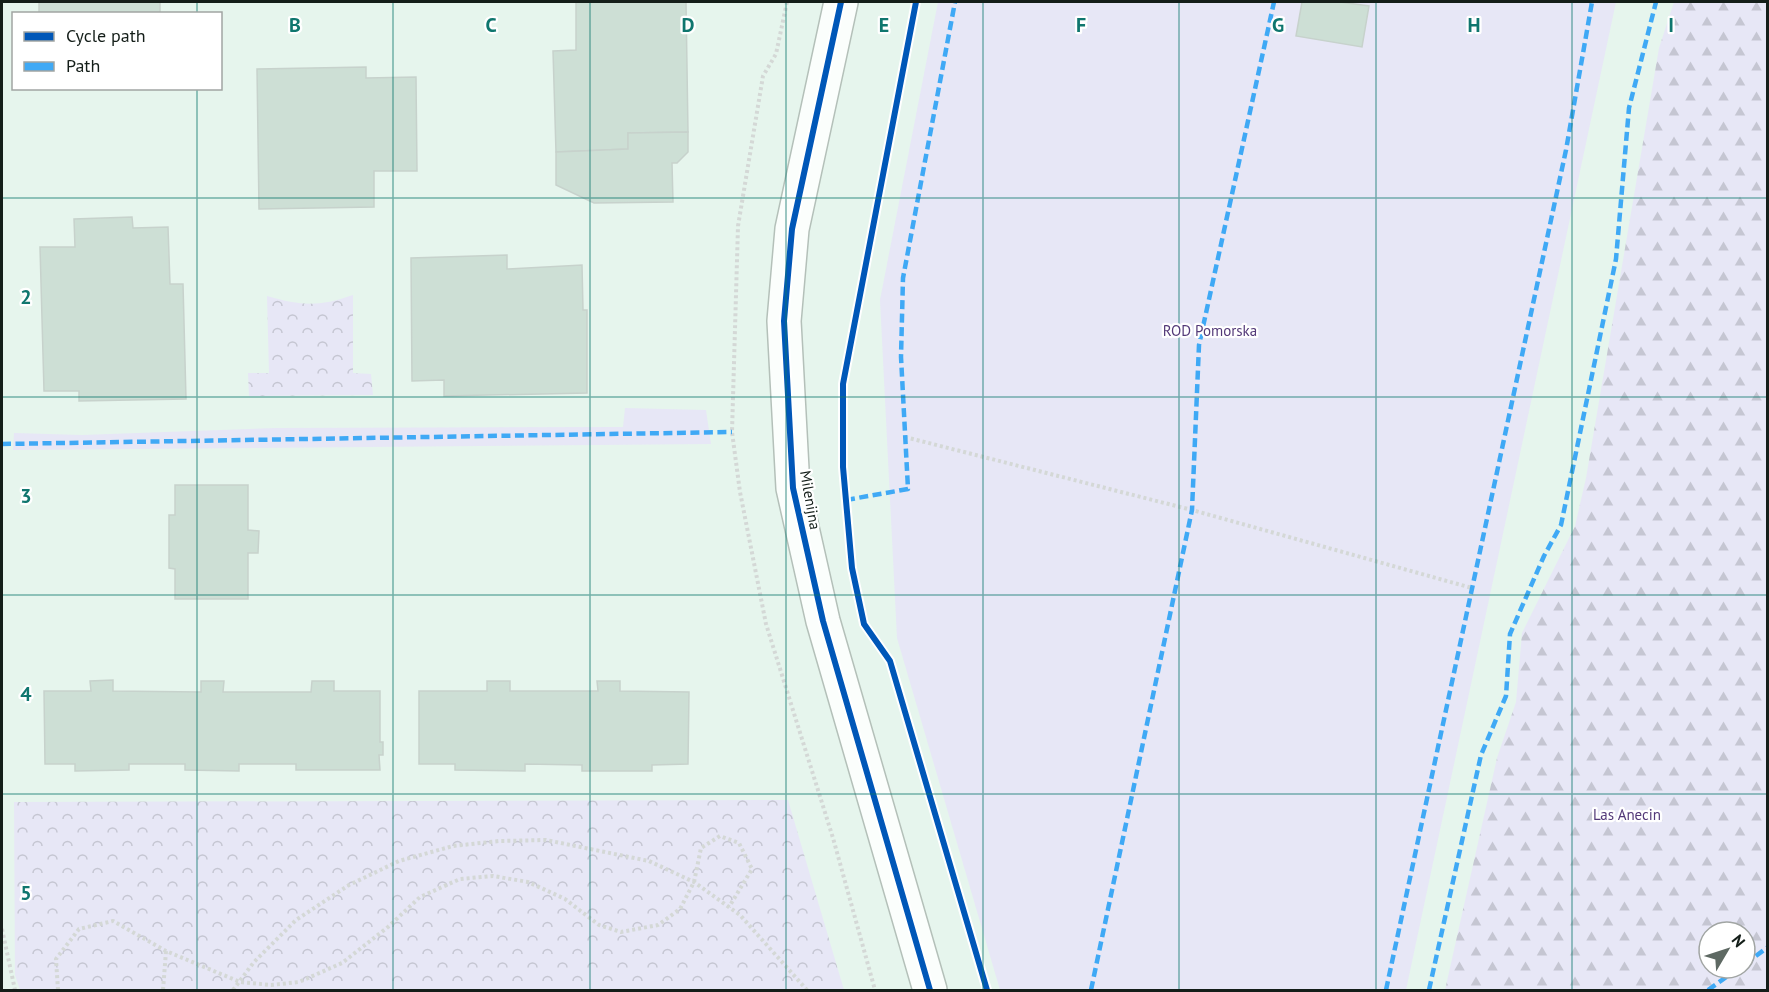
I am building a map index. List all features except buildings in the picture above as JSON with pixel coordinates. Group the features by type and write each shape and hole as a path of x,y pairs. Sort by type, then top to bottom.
{"street":[{"name":"Milenijna","path":"841,2 792,229 784,321 793,488 823,621 930,990"}],"path":[{"path":"905,437 1192,510 1472,588"},
{"path":"58,990 56,959 79,929 113,921 166,951 240,982 271,985 299,982 342,963 388,927 420,897 460,879 493,876 528,882 565,899 599,925 621,932 658,925 680,909 693,882 701,848 720,836 739,843 752,869 729,907"},
{"path":"233,990 254,962 296,920 349,885 399,861 453,846 499,841 546,840 649,861 693,882 740,915 807,990"},
{"path":"2,929 15,990"},
{"path":"163,990 166,951"}],"green space":[{"name":"ROD Pomorska","path":"938,2 1616,2 1406,990 1000,990 897,638 880,300"},
{"name":"Las Anecin","path":"1674,2 1767,2 1767,990 1445,990 1497,758 1516,702 1522,633 1575,526 1586,478 1659,48"},
{"path":"353,295 353,373 371,374 373,395 249,396 248,373 269,373 267,296 310,304 330,302"},
{"path":"625,408 706,410 711,444 13,450 14,433 82,435 276,428 623,427"},
{"path":"788,800 844,990 20,990 15,975 14,802"}],"marked path":[{"path":"846,500 908,489 901,357 903,278 955,2"},
{"path":"1091,990 1192,510 1199,345 1274,2"},
{"path":"1386,990 1566,150 1592,2"},
{"path":"1429,990 1481,755 1506,696 1510,634 1544,556 1561,525 1616,259 1629,108 1656,2"},
{"path":"2,444 732,432"},
{"path":"1757,955 1768,947"},
{"path":"1708,990 1722,980"}],"cycle path":[{"path":"841,2 792,229 784,321 793,488 823,621 930,990"},
{"path":"916,2 843,384 843,467 852,568 864,624 890,661 987,990"}]}
